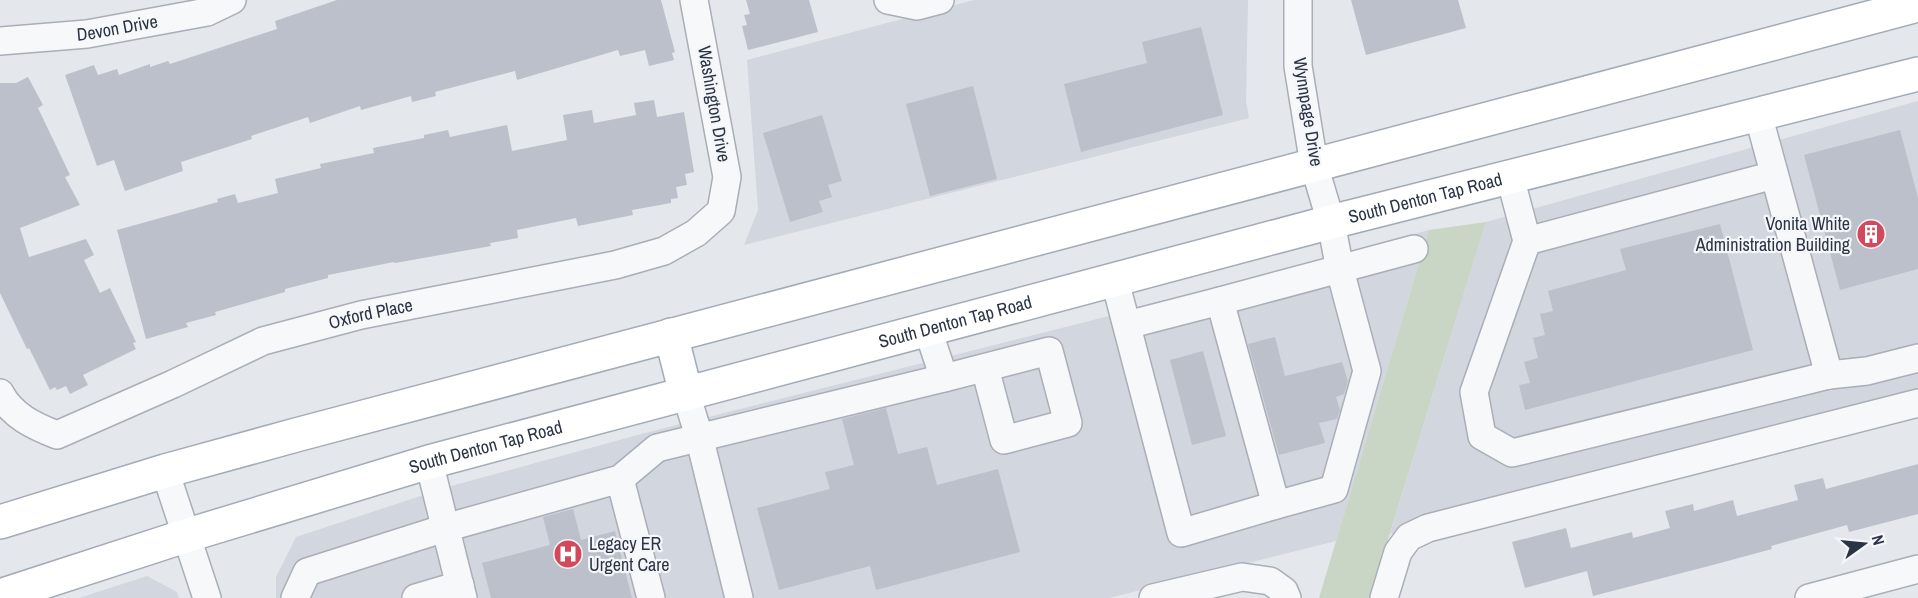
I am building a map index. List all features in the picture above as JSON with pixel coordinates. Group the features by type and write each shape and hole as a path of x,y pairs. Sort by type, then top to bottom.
{"main road":[{"path":"0,522 165,471 1918,5"},
{"name":"South Denton Tap Road","path":"12,595 185,536 429,462 1331,222 1918,74"},
{"path":"671,335 686,394"}],"street":[{"name":"Devon Drive","path":"0,41 87,34 207,12 232,0"},
{"name":"Washington Drive","path":"694,0 727,177 721,211 696,233"},
{"path":"888,0 917,6 940,0"},
{"name":"Wynnpage Drive","path":"1276,505 1334,489 1367,371 1340,270 1331,222 1314,165 1298,66 1298,0"},
{"path":"1758,114 1829,375"},
{"path":"1527,241 1774,175"},
{"path":"1510,177 1527,241 1474,392 1482,436 1512,453 1829,375 1868,371 1918,358"},
{"name":"Oxford Place","path":"0,393 6,404 31,425 57,435 263,341 361,315 615,265 664,251 696,233"},
{"path":"1127,325 1414,249"},
{"path":"1115,281 1181,533 1276,505 1220,301"},
{"path":"928,330 944,378"},
{"path":"295,598 307,572 446,528 620,479 657,448 986,368"},
{"path":"686,394 699,436 739,598"},
{"path":"1384,598 1398,552 1409,537 1428,528 1918,403"},
{"path":"416,598 461,592 429,462"},
{"path":"165,471 207,598"},
{"path":"620,479 651,598"},
{"path":"1809,598 1918,569"},
{"path":"1152,598 1242,577 1270,581 1284,591 1287,598"}],"shaded area":[{"path":"974,0 1248,0 1246,101 1249,118 744,245 758,210 747,60"},
{"path":"1918,101 1918,392 1390,534 1486,222"},
{"path":"1429,230 1336,541 1109,598 276,598 276,577 296,537 451,486 645,433 1101,318"},
{"path":"147,576 177,592 179,598 79,598"}],"green space":[{"path":"1486,222 1370,598 1319,598 1429,230"}],"building":[{"path":"337,0 661,0 675,52 672,53 674,60 649,66 645,50 620,56 618,50 517,80 515,71 435,92 436,96 412,102 411,96 361,110 360,106 310,123 308,117 251,136 252,139 181,162 183,171 125,191 114,160 97,166 65,75 94,65 98,75 117,69 119,75 150,64 150,67 168,61 170,64 277,29 275,21"},
{"path":"746,0 809,0 818,32 748,50 742,26 747,25 744,15 750,14"},
{"path":"1351,0 1458,0 1466,28 1366,55"},
{"path":"1201,27 1223,115 1081,152 1064,84 1147,63 1142,42"},
{"path":"28,77 43,105 38,108 70,175 65,177 80,205 20,228 29,257 86,239 94,255 84,260 100,293 110,288 136,342 133,343 136,349 83,375 88,385 70,394 66,386 50,390 0,293 0,83 16,83"},
{"path":"973,86 997,179 930,196 906,104"},
{"path":"654,100 657,117 684,112 694,172 685,174 687,185 676,187 678,198 671,199 671,203 632,210 633,215 578,226 576,218 517,230 518,238 490,243 491,246 328,275 328,278 285,289 285,292 215,312 216,315 186,323 188,327 146,339 117,230 218,202 217,199 235,194 238,203 278,193 275,179 321,168 320,164 374,153 373,148 424,138 424,135 448,130 450,137 507,125 512,151 567,140 563,115 592,110 594,123 636,115 634,103"},
{"path":"822,115 842,181 828,185 832,197 819,201 823,212 790,222 763,133"},
{"name":"Vonita White Administration Building","path":"1900,130 1918,198 1918,269 1840,290 1804,155"},
{"path":"1720,224 1753,350 1525,410 1519,385 1530,383 1524,362 1538,358 1533,338 1545,335 1540,314 1553,311 1548,291 1626,270 1620,249"},
{"path":"1275,337 1285,376 1342,362 1348,381 1344,394 1336,397 1340,410 1337,419 1319,423 1325,443 1279,455 1248,344"},
{"path":"1203,351 1226,436 1192,445 1170,360"},
{"path":"886,408 898,454 927,447 937,485 998,469 1020,552 876,590 870,566 779,590 757,508 830,489 825,472 854,465 842,419"},
{"path":"1918,464 1918,514 1849,532 1847,525 1771,546 1772,549 1593,596 1587,571 1525,588 1512,542 1566,528 1571,548 1632,532 1633,538 1670,528 1665,511 1693,504 1694,511 1733,500 1737,516 1798,500 1794,485 1823,478 1826,489"},
{"name":"Legacy ER Urgent Care","path":"573,509 581,540 615,531 632,598 491,598 482,563 550,545 543,517"}],"place":[{"name":"Vonita White Administration Building","path":"1871,234"},
{"name":"Legacy ER Urgent Care","path":"568,554"}]}
